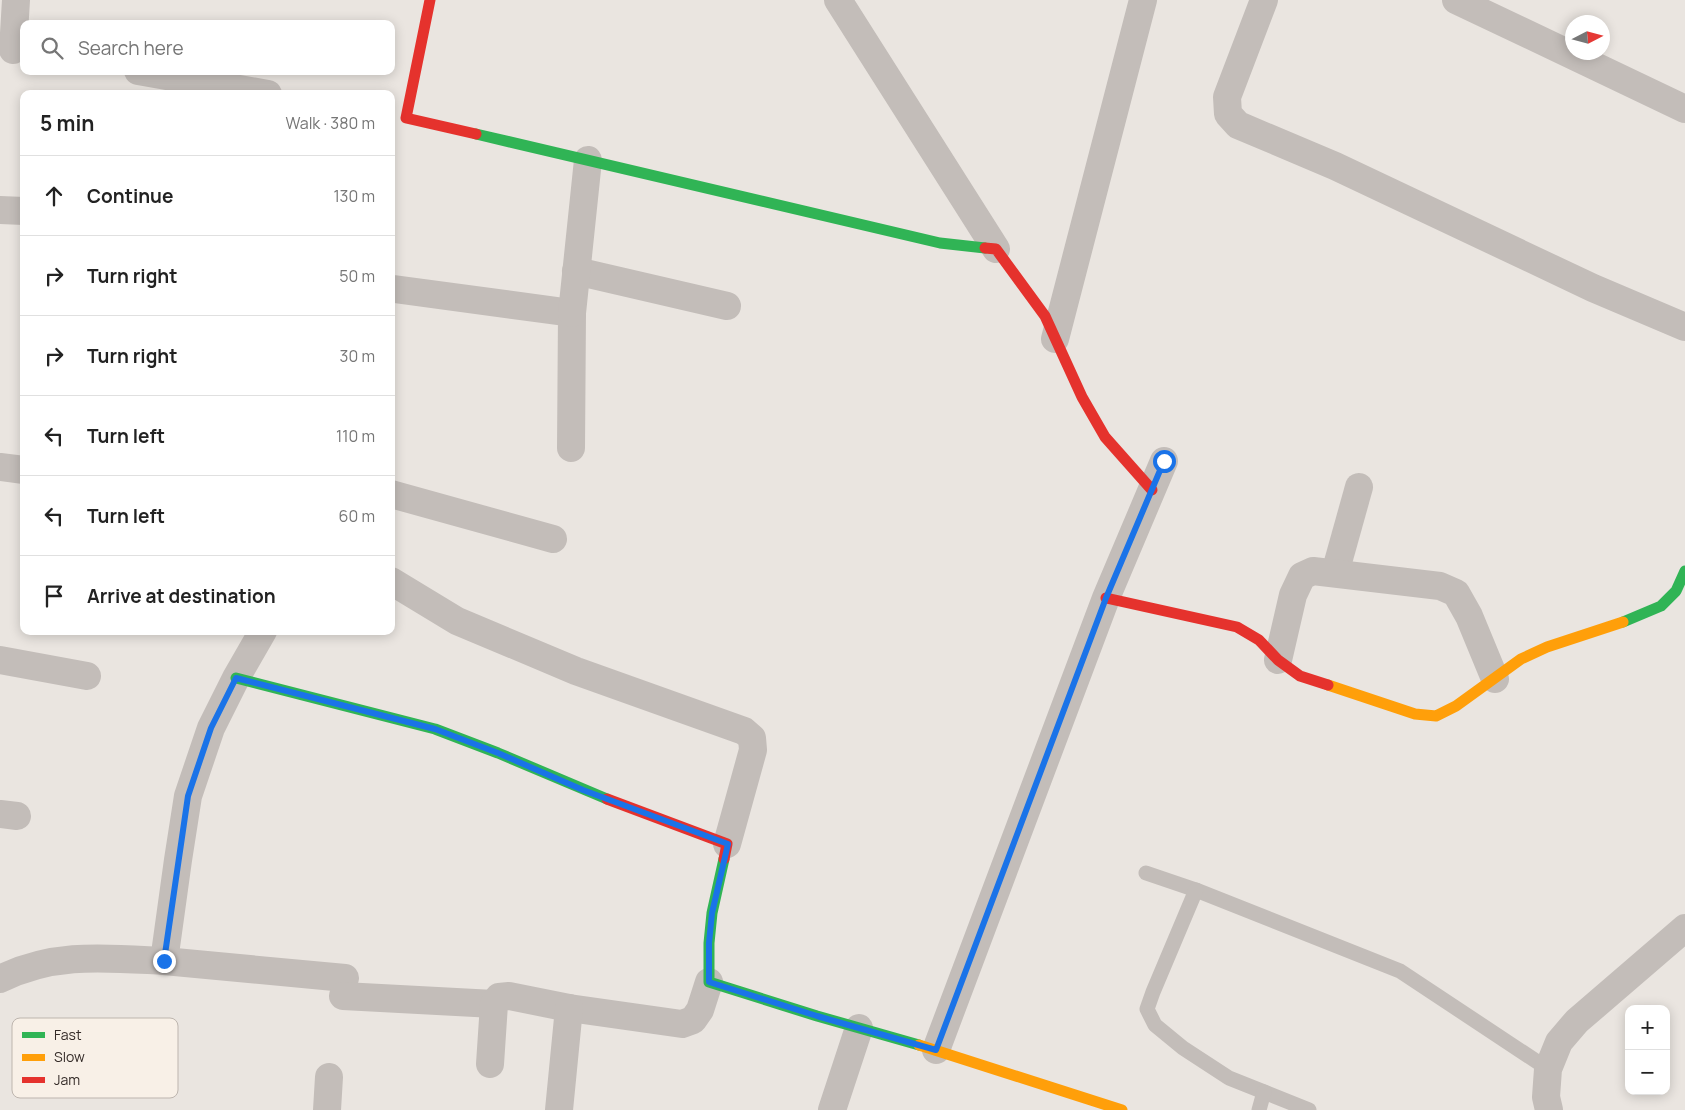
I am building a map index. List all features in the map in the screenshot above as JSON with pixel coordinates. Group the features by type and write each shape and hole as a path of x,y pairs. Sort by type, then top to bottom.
{"street":[{"path":"12,50 16,0"},
{"path":"430,0 399,116 940,243 996,249"},
{"path":"838,0 996,249 1045,316 1082,397 1105,437 1152,490"},
{"path":"1055,339 1143,0"},
{"path":"1264,0 1227,97 1228,114 1238,125 1336,166 1593,288 1685,327"},
{"path":"1456,0 1685,109"},
{"path":"161,75 245,90"},
{"path":"571,448 572,313 588,160"},
{"path":"0,210 20,211"},
{"path":"576,271 727,306"},
{"path":"395,293 572,313"},
{"path":"936,1050 1106,598 1164,461"},
{"path":"0,467 20,470"},
{"path":"1335,573 1360,486"},
{"path":"395,495 553,540"},
{"path":"1278,660 1293,595 1302,576 1313,571 1440,586 1456,593 1469,616 1495,679"},
{"path":"1106,598 1237,627 1259,640 1278,660 1300,676 1415,714 1436,716 1456,706 1521,659 1547,647 1637,617 1661,606 1676,591 1685,571"},
{"path":"395,583 457,620 484,632 576,671 744,731 752,738 753,750 712,913 709,943 709,982 700,1010 693,1020 682,1024 569,1008 509,996 499,998 494,1004 490,1064"},
{"path":"164,961 188,796 211,728 236,678 261,635"},
{"path":"0,660 87,676"},
{"path":"236,678 435,729 498,753 583,790 728,844"},
{"path":"1549,1110 1546,1097 1548,1069 1559,1042 1577,1021 1685,928"},
{"path":"0,979 44,962 89,958 164,961 344,987 494,1004"},
{"path":"709,982 936,1050 1122,1110"},
{"path":"559,1110 569,1008"},
{"path":"832,1110 859,1028"},
{"path":"327,1110 329,1077"}],"lane":[{"path":"1146,873 1196,890 1400,971 1548,1069"},
{"path":"1196,890 1147,1009 1155,1025 1183,1048 1229,1078 1309,1110"},
{"path":"1259,1110 1264,1092"}],"traffic: fast":[{"path":"476,134 940,243 985,248"},
{"path":"1623,622 1661,606 1676,591 1685,571"},
{"path":"236,678 435,729 498,753 607,799"},
{"path":"724,859 712,913 709,943 709,982 817,1016 919,1045"}],"traffic: slow":[{"path":"1328,685 1415,714 1436,716 1456,706 1521,659 1547,647 1623,622"},
{"path":"919,1045 1122,1110"}],"traffic: jam":[{"path":"430,0 406,118 476,134"},
{"path":"985,248 996,249 1045,316 1082,397 1105,437 1152,490"},
{"path":"1106,598 1237,627 1259,640 1278,660 1300,676 1328,685"},
{"path":"607,799 727,844 724,859"}],"route":[{"path":"164,961 188,796 211,728 236,678 435,729 498,753 583,790 728,844 712,913 709,943 709,982 817,1016 936,1050 1106,598 1164,461"}]}
